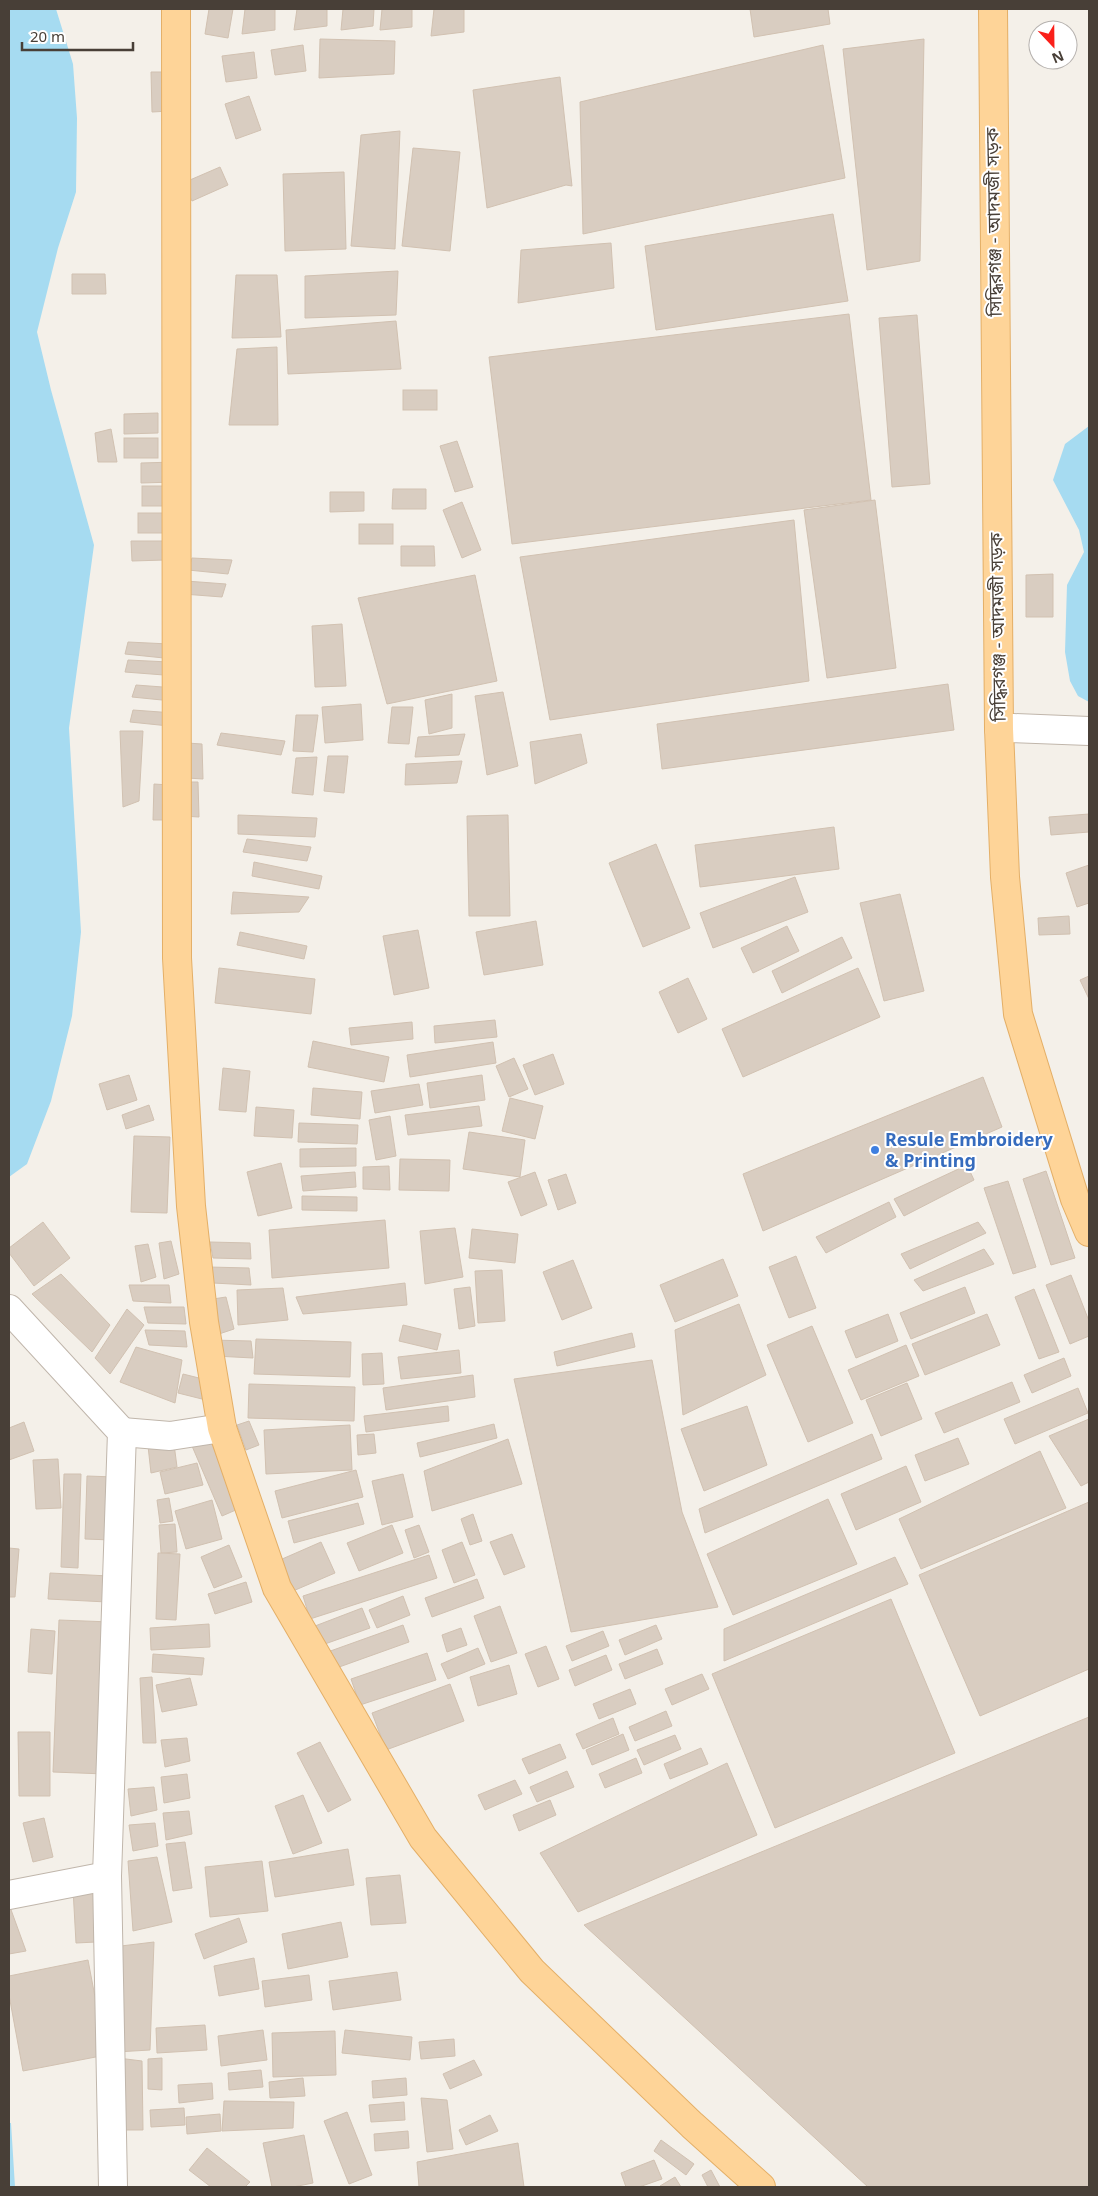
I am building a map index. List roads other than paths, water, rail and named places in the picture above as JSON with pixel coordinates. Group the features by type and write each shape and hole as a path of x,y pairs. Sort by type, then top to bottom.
{"main road":[{"path":"176,9 177,958 191,1206 204,1322 222,1428 277,1588 358,1730 423,1838 532,1971 692,2125 761,2187"},
{"name":"সিদ্ধিরগঞ্জ - আদমজী সড়ক","path":"993,9 1000,729 1005,877 1018,1014 1075,1199 1089,1232"}],"street":[{"path":"1000,729 1089,731"},
{"path":"9,1309 122,1432 170,1436 222,1428"},
{"path":"113,2187 107,1876 122,1432"},
{"path":"9,1895 107,1876"}],"water":[{"path":"9,9 56,9 73,64 77,118 76,192 58,248 37,332 94,545 69,728 81,932 72,1016 51,1101 27,1164 9,1177"},
{"path":"1089,426 1089,702 1078,696 1070,681 1065,652 1067,585 1084,552 1079,530 1053,480 1065,444"},
{"path":"9,2123 11,2123 15,2187 9,2187"}],"place":[{"name":"Resule Embroidery & Printing","path":"875,1150"}]}
